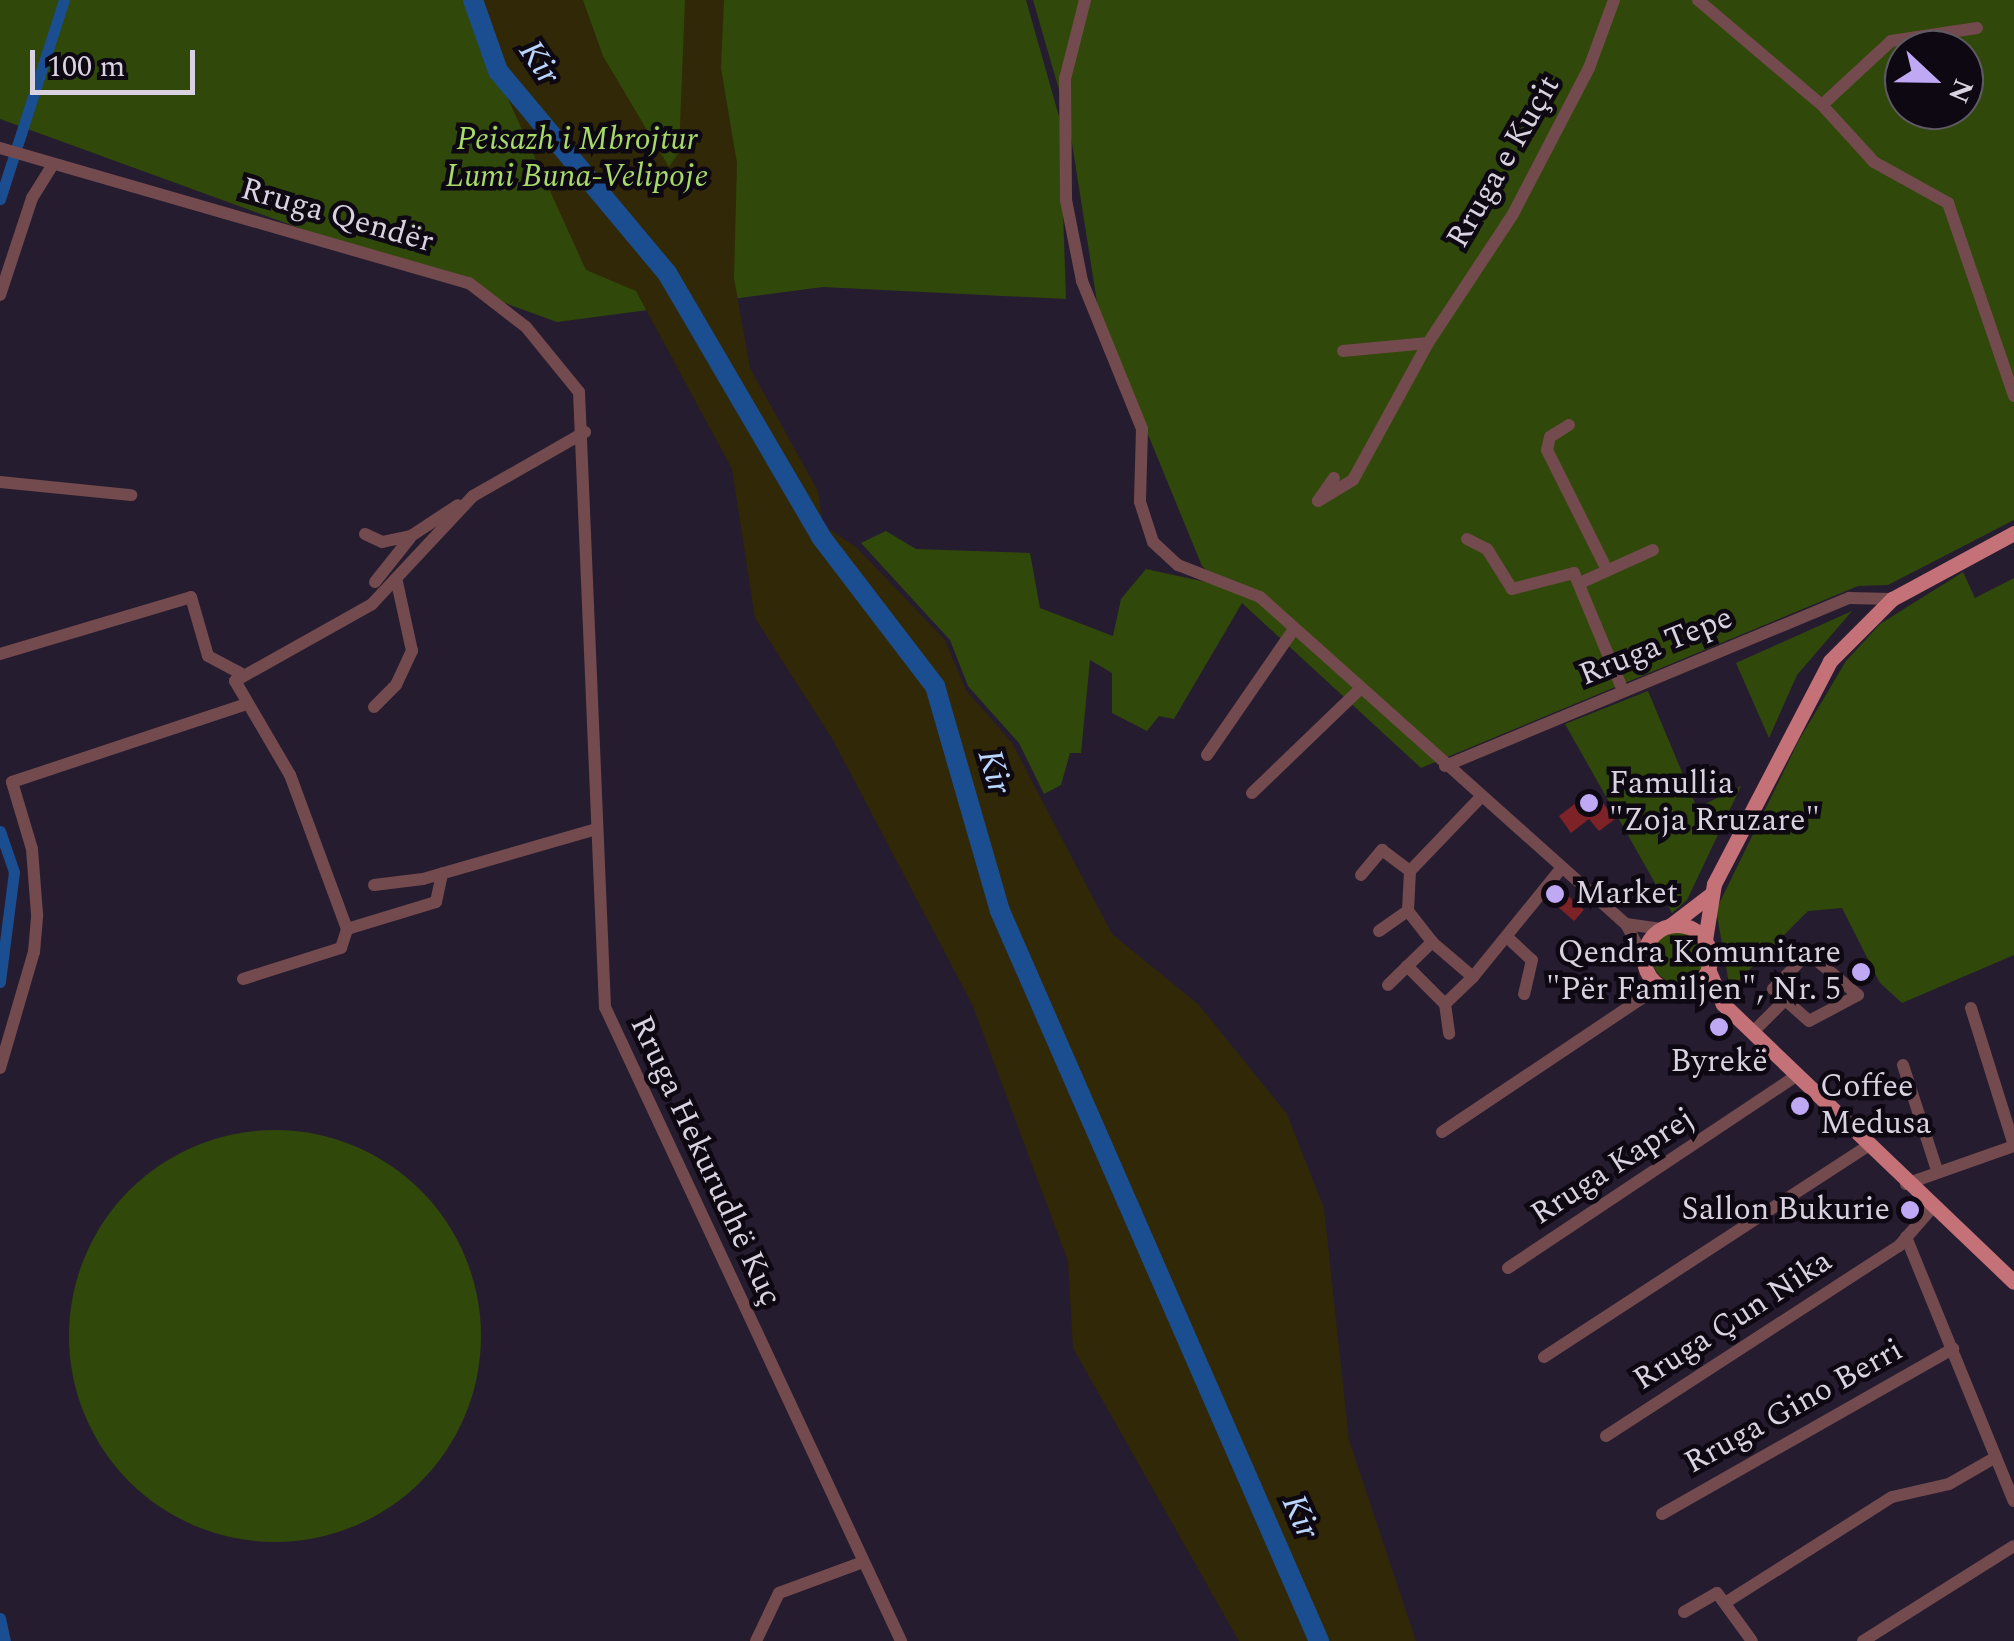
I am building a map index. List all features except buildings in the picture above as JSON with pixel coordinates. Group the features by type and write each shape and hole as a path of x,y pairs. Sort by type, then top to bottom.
{"main road":[{"name":"Rruga Tepe","path":"1705,940 1710,895 1807,696 1892,598 2014,534"},
{"name":"Rruga Tepe","path":"1666,927 1710,895"},
{"path":"1723,1004 1688,990 1659,987 1643,956 1666,927 1705,940 1708,969 1723,1004 1931,1208 2014,1282"},
{"path":"1688,990 1708,969"}],"street":[{"path":"1085,0 1065,79 1063,164 1076,266 1142,428 1142,516 1153,542 1178,565 1248,590 1560,870 1626,924 1643,956"},
{"name":"Rruga e Kuçit","path":"1334,478 1318,501 1353,480 1428,343 1528,189 1614,0"},
{"path":"1698,0 1822,105 1881,168 1948,203 2014,396"},
{"path":"1822,105 1891,41 1978,28"},
{"name":"Rruga Qendër","path":"0,148 469,283 561,366 583,401 585,432"},
{"path":"0,295 32,198 54,164"},
{"path":"1343,351 1428,343"},
{"path":"1569,425 1550,436 1547,450 1607,570"},
{"path":"375,582 411,536 585,432"},
{"name":"Rruga Hekurudhë Kuç","path":"585,432 593,830 612,1030 901,1641"},
{"path":"0,482 131,495"},
{"path":"243,979 341,948 347,929 290,775 244,705 235,681 240,672 309,643 397,582 474,496"},
{"path":"365,534 382,542 411,536"},
{"path":"1466,540 1481,544 1512,589 1564,570 1580,583 1623,691"},
{"path":"1580,583 1653,550"},
{"path":"374,707 396,685 412,651 397,582"},
{"path":"0,654 192,597 208,656 240,672"},
{"name":"Rruga Tepe","path":"1445,766 1849,598 1892,598"},
{"path":"1207,755 1294,629"},
{"path":"1252,794 1360,689"},
{"path":"0,1068 34,952 38,914 32,849 12,782 244,705"},
{"path":"1473,977 1432,942 1408,911 1410,871 1480,798"},
{"path":"374,884 442,874 593,830"},
{"path":"1361,875 1382,850 1410,871"},
{"path":"1446,1004 1473,977 1560,870"},
{"path":"347,929 436,902 442,874"},
{"path":"1380,931 1408,911"},
{"path":"1626,924 1666,927"},
{"path":"1507,937 1532,960 1524,994"},
{"path":"1388,985 1432,942"},
{"path":"1808,953 1858,995 1809,1020 1786,1000 1773,989 1808,953"},
{"path":"1407,966 1446,1004 1448,1034"},
{"path":"1442,1132 1659,987"},
{"path":"1752,1033 1786,1000"},
{"path":"1906,1184 1936,1167 2014,1145 1971,1008"},
{"path":"1903,1065 1936,1167"},
{"name":"Rruga Kaprej","path":"1508,1268 1796,1076"},
{"path":"1544,1357 1868,1146"},
{"name":"Rruga Çun Nika","path":"1606,1436 1906,1237 1931,1208"},
{"path":"1906,1237 2014,1501"},
{"name":"Rruga Gino Berri","path":"1662,1514 1953,1349"},
{"path":"1728,1601 1892,1497 1949,1484 1996,1457"},
{"path":"1863,1641 2014,1546"},
{"path":"756,1641 779,1593 863,1562"},
{"path":"1684,1612 1718,1593 1728,1601 1752,1641"}],"green space":[{"name":"Peisazh i Mbrojtur Lumi Buna-Velipoje","path":"0,0 1026,0 1060,120 1066,299 823,287 557,322 0,119"},
{"path":"1033,0 2014,0 2014,520 1888,585 1858,586 1421,768 1242,603 1174,719 1159,716 1147,731 1112,713 1112,673 1090,660 1081,753 1070,753 1061,785 1044,794 1019,743 968,686 950,640 861,543 886,531 916,549 1030,553 1040,608 1113,636 1121,599 1146,569 1224,586 1202,566 1099,315 1069,124"},
{"path":"1963,572 1975,598 2014,578 2014,955 1902,1003 1880,983 1842,908 1808,911 1730,989 1716,910 1799,740 1846,661 1880,624"},
{"path":"1852,611 1797,675 1769,738 1736,663"},
{"path":"1648,691 1697,808 1741,786 1687,900 1672,913 1565,724"},
{"path":"1678,931 1696,939 1704,957 1696,975 1678,983 1660,975 1652,957 1660,939"},
{"path":"275,1130 315,1134 354,1145 390,1164 421,1190 447,1221 466,1257 477,1296 481,1336 477,1376 466,1415 447,1451 421,1482 390,1508 354,1527 315,1538 275,1542 235,1538 196,1527 160,1508 129,1482 103,1451 84,1415 73,1376 69,1336 73,1296 84,1257 103,1221 129,1190 160,1164 196,1145 235,1134"}],"sand":[{"path":"463,0 583,0 603,56 669,167 679,152 685,0 724,0 721,68 737,163 734,278 750,368 818,491 823,525 857,548 945,640 966,690 1012,743 1112,934 1199,1005 1287,1114 1324,1208 1349,1440 1416,1641 1239,1641 1073,1348 1068,1261 973,1006 833,740 755,618 732,469 636,291 586,270"}],"waterway":[{"path":"0,199 64,0"},
{"name":"Kir","path":"473,0 498,71 667,273 821,537 935,686 1000,911 1319,1641"},
{"path":"0,831 14,872 0,982"},
{"path":"0,1618 5,1641"}],"place":[{"name":"Famullia \"Zoja Rruzare\"","path":"1589,803"},
{"name":"Market","path":"1555,894"},
{"name":"Qendra Komunitare \"Për Familjen\", Nr. 5","path":"1861,972"},
{"name":"Byrekë","path":"1719,1027"},
{"name":"Coffee Medusa","path":"1800,1106"},
{"name":"Sallon Bukurie","path":"1910,1210"}]}
